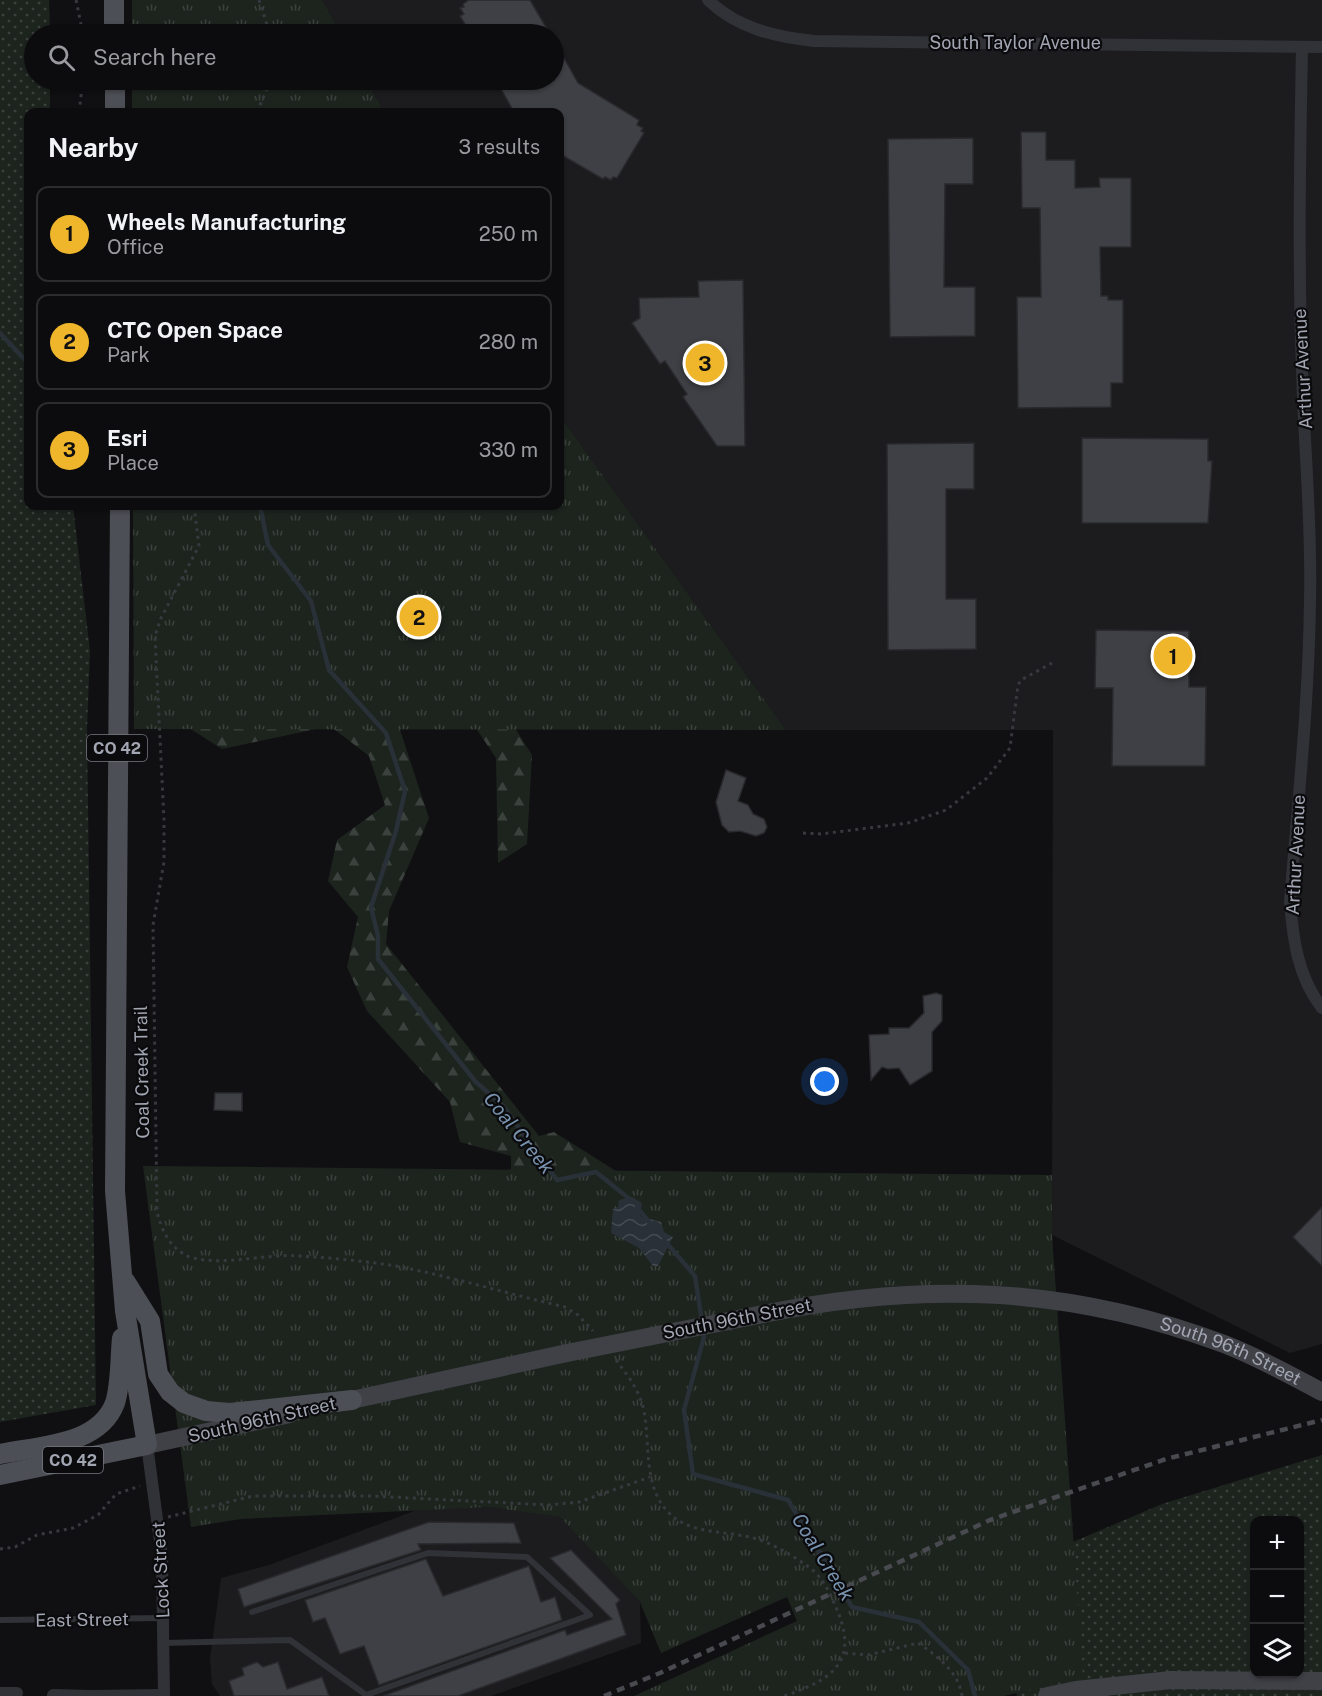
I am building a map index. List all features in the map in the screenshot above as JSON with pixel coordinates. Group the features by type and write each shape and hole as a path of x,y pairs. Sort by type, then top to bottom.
{"main road":[{"path":"114,0 114,24"},
{"path":"115,90 115,108"},
{"name":"CO 42","path":"0,1475 147,1445 121,1273 114,1124 120,510"},
{"path":"121,1273 150,1321 158,1374 170,1392 184,1403 206,1411 230,1413 352,1400"},
{"name":"South 96th Street","path":"147,1445 567,1353 816,1303 908,1293 954,1292 1046,1299 1138,1317 1181,1329 1267,1363 1322,1392"},
{"path":"0,1454 74,1439 88,1434 106,1420 115,1402 125,1311"},
{"path":"1047,1696 1076,1690 1171,1680 1322,1681"}],"street":[{"name":"South Taylor Avenue","path":"711,4 757,31 814,41 1322,47"},
{"name":"Arthur Avenue","path":"1302,47 1299,263 1302,371 1310,493 1310,598 1307,681 1290,902 1293,938 1303,974 1322,1008"},
{"name":"Lock Street","path":"147,1445 159,1519 164,1618 164,1696"},
{"path":"0,1693 18,1693"},
{"path":"53,1695 164,1696"}],"lane":[{"path":"163,1642 290,1640 366,1695 590,1615 527,1557 428,1553 252,1612"},
{"name":"East Street","path":"0,1620 164,1618"}],"path":[{"path":"76,0 81,24"},
{"path":"259,0 267,24"},
{"path":"80,108 82,90"},
{"path":"259,108 267,90"},
{"name":"Coal Creek Trail","path":"194,510 199,546 160,618 155,636 164,820 164,862 153,925 157,1211 160,1227 169,1242 190,1257 221,1259 297,1255 395,1266 566,1307"},
{"path":"803,833 820,834 908,823 946,810 987,778 1010,748 1018,685 1021,680 1052,663"},
{"path":"637,1390 644,1412 650,1477 667,1511 687,1526 754,1538 774,1546 812,1569 825,1584 843,1623 845,1653 836,1669 824,1679 811,1687 784,1696"},
{"path":"159,1519 253,1496 372,1496 549,1505 579,1503 650,1477"},
{"path":"0,1550 37,1536 73,1528 98,1515 116,1494 153,1481"},
{"path":"845,1653 868,1654 918,1643 940,1659 959,1684 962,1696"}],"shaded area":[{"path":"322,0 1322,0 1322,1344 1290,1353 1052,1235 1053,730 786,730 564,422 564,108 382,108 372,90 564,90 564,24 335,24"},
{"path":"489,1507 560,1517 640,1602 641,1643 491,1696 220,1696 212,1684 210,1658 221,1578 269,1565 417,1510"}],"green space":[{"path":"0,0 49,0 50,24 24,24 24,90 50,90 50,108 24,108 24,510 73,510 90,651 87,729 96,1405 0,1422"},
{"path":"132,0 322,0 335,24 132,24"},
{"path":"132,90 372,90 382,108 132,108"},
{"path":"564,422 786,730 134,729 133,510 564,510"},
{"path":"420,578 532,755 527,844 498,863 496,758 441,676 399,727 429,818 389,911 386,944 539,1136 554,1132 627,1178 511,1196 511,1156 460,1142 450,1102 367,1011 347,967 358,917 328,881 337,840 385,805 369,756 330,726 222,749 175,719"},
{"path":"143,1166 1052,1175 1052,1235 1083,1677 1004,1696 634,1696 797,1621 787,1597 661,1653 640,1602 560,1517 489,1507 241,1519 191,1527"},
{"path":"1322,1455 1322,1696 1017,1696 984,1580 1162,1504"}],"water":[{"path":"632,1197 642,1203 640,1216 661,1222 664,1232 673,1237 658,1266 653,1266 639,1248 611,1233 613,1209 618,1207 619,1200"}],"building":[{"path":"469,0 530,0 544,24 465,24 460,16 464,14 460,8 464,7 463,4"},
{"path":"564,58 578,83 639,120 637,125 643,128 641,131 644,133 617,178 613,177 611,180 605,177 603,179 564,156 564,108 512,108 502,90 564,90"},
{"path":"1021,132 1046,132 1046,160 1075,160 1075,188 1100,187 1099,178 1131,178 1131,247 1100,247 1101,296 1108,296 1108,300 1123,300 1123,383 1111,383 1111,407 1018,408 1017,297 1041,297 1040,208 1022,208"},
{"path":"973,138 973,184 945,184 944,287 975,287 975,336 890,337 888,139"},
{"path":"743,280 745,446 717,446 683,397 687,394 665,361 660,364 632,323 640,318 639,298 699,297 698,281"},
{"path":"1082,438 1208,439 1208,461 1212,461 1208,523 1082,523"},
{"path":"974,443 974,489 946,489 946,599 976,599 976,649 888,650 887,444"},
{"path":"1096,630 1189,631 1189,687 1206,687 1205,766 1112,766 1113,688 1095,688"},
{"path":"726,770 746,778 738,801 748,805 753,814 764,819 767,827 764,833 756,836 740,831 729,832 722,825 716,802"},
{"path":"936,993 942,995 942,1021 932,1032 932,1071 910,1085 899,1068 882,1067 871,1080 869,1035 889,1034 889,1028 909,1028 924,1013 923,996"},
{"path":"215,1093 242,1093 242,1111 214,1110"},
{"path":"1322,1207 1322,1266 1293,1237"},
{"path":"429,1522 514,1523 521,1543 418,1544 421,1550 244,1607 238,1589"},
{"path":"571,1550 620,1600 616,1604 626,1635 458,1696 383,1696 565,1630 567,1635 612,1619 550,1558"},
{"path":"426,1559 443,1596 529,1566 541,1602 555,1597 562,1620 379,1685 364,1646 340,1654 325,1618 313,1622 305,1600"},
{"path":"257,1662 263,1667 278,1662 287,1689 322,1677 329,1696 234,1696 229,1681 244,1675 242,1668"}],"waterway":[{"name":"Coal Creek","path":"0,333 24,359"},
{"name":"Coal Creek","path":"261,510 268,545 311,601 329,670 386,733 405,791 396,831 371,907 378,936 378,959 475,1081 503,1106 557,1180 596,1172 632,1201"},
{"name":"Coal Creek","path":"637,1207 649,1222"},
{"name":"Coal Creek","path":"664,1240 695,1276 702,1322"},
{"name":"Coal Creek","path":"703,1330 704,1337 684,1410 693,1474 788,1500 852,1607 919,1622 968,1670 975,1696"}],"railway":[{"path":"604,1696 660,1673 990,1520 1166,1459 1322,1420"}],"place":[{"name":"Esri","path":"705,363"},
{"name":"CTC Open Space","path":"419,617"},
{"name":"Wheels Manufacturing","path":"1173,656"}]}
